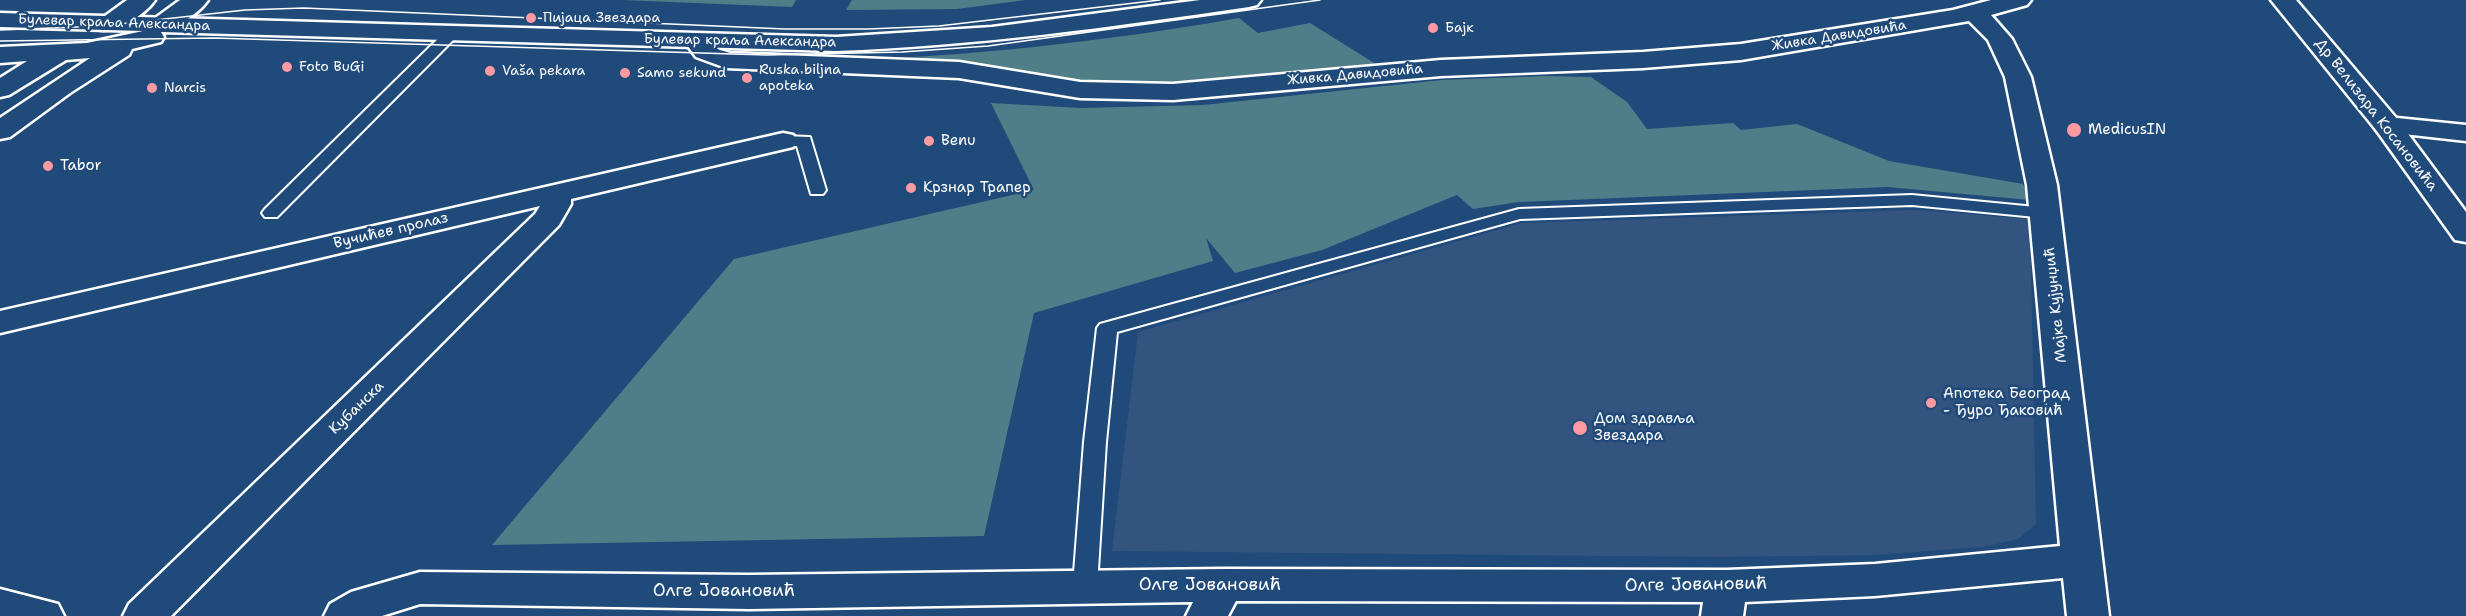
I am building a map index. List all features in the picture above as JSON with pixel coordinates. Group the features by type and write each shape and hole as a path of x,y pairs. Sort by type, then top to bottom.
{"street":[{"path":"0,89 143,0"},
{"path":"0,131 61,87 196,0"},
{"name":"Булевар краља Александра","path":"0,20 836,44 943,40 1065,26 1250,0"},
{"name":"Живка Давидовића","path":"696,41 705,52 726,60 970,71 1080,90 1135,93 1173,92 1441,68 1642,60 1741,52 1973,12 2019,0"},
{"name":"Др Велизара Косановића","path":"2283,0 2387,125 2466,233"},
{"name":"Мајке Кујунџић","path":"1973,12 1989,25 2000,39 2018,77 2046,213 2080,560 2088,616"},
{"name":"Булевар краља Александра","path":"0,55 57,53 175,32 227,26"},
{"path":"2387,125 2466,132"},
{"name":"Вучићев пролаз","path":"0,322 783,141"},
{"name":"Кубанска","path":"144,616 548,219 556,204 556,193"},
{"name":"Олге Јовановић","path":"345,616 366,604 420,588 739,604 1085,586 1215,600 1724,601 1875,580 2080,560"},
{"path":"0,606 43,616"}],"lane":[{"path":"271,213 452,33"},
{"path":"783,141 804,141 817,190"},
{"path":"1085,586 1095,442 1107,328 1519,214 1912,200 2046,213"}],"shaded area":[{"name":"Дом здравља Звездара","path":"1915,210 2030,219 2036,524 2018,539 1983,547 1874,555 1715,557 1112,551 1138,332 1522,223"}],"green space":[{"path":"623,0 796,0 792,7"},
{"path":"852,0 1026,0 957,9 846,10"},
{"path":"1239,18 1258,33 1310,23 1379,66 1169,86 1126,87 833,61 936,56 1037,47"},
{"path":"1547,76 1591,77 1627,102 1647,129 1733,123 1741,130 1797,124 1889,161 2023,184 2030,200 1888,187 1519,202 1473,209 1457,195 1322,250 1235,273 1206,238 1213,261 1034,313 984,536 492,545 734,259 1034,190 991,103 1081,108 1203,105 1442,80"}],"tram line":[{"path":"0,30 102,26 245,10 304,8 785,29 868,29 939,26 1160,0"},
{"path":"0,41 214,38 766,55 902,52 988,46 1320,0"}],"place":[{"name":"Пијаца Звездара","path":"531,18"},
{"name":"Бајк","path":"1433,28"},
{"name":"Foto BuGi","path":"287,67"},
{"name":"Vaša pekara","path":"490,71"},
{"name":"Samo sekund","path":"625,73"},
{"name":"Ruska biljna apoteka","path":"747,78"},
{"name":"Narcis","path":"152,88"},
{"name":"MedicusIN","path":"2074,130"},
{"name":"Benu","path":"929,141"},
{"name":"Tabor","path":"48,166"},
{"name":"Крзнар Трапер","path":"911,188"},
{"name":"Апотека Београд - Ђуро Ђаковић","path":"1931,403"},
{"name":"Дом здравља Звездара","path":"1580,428"}]}
